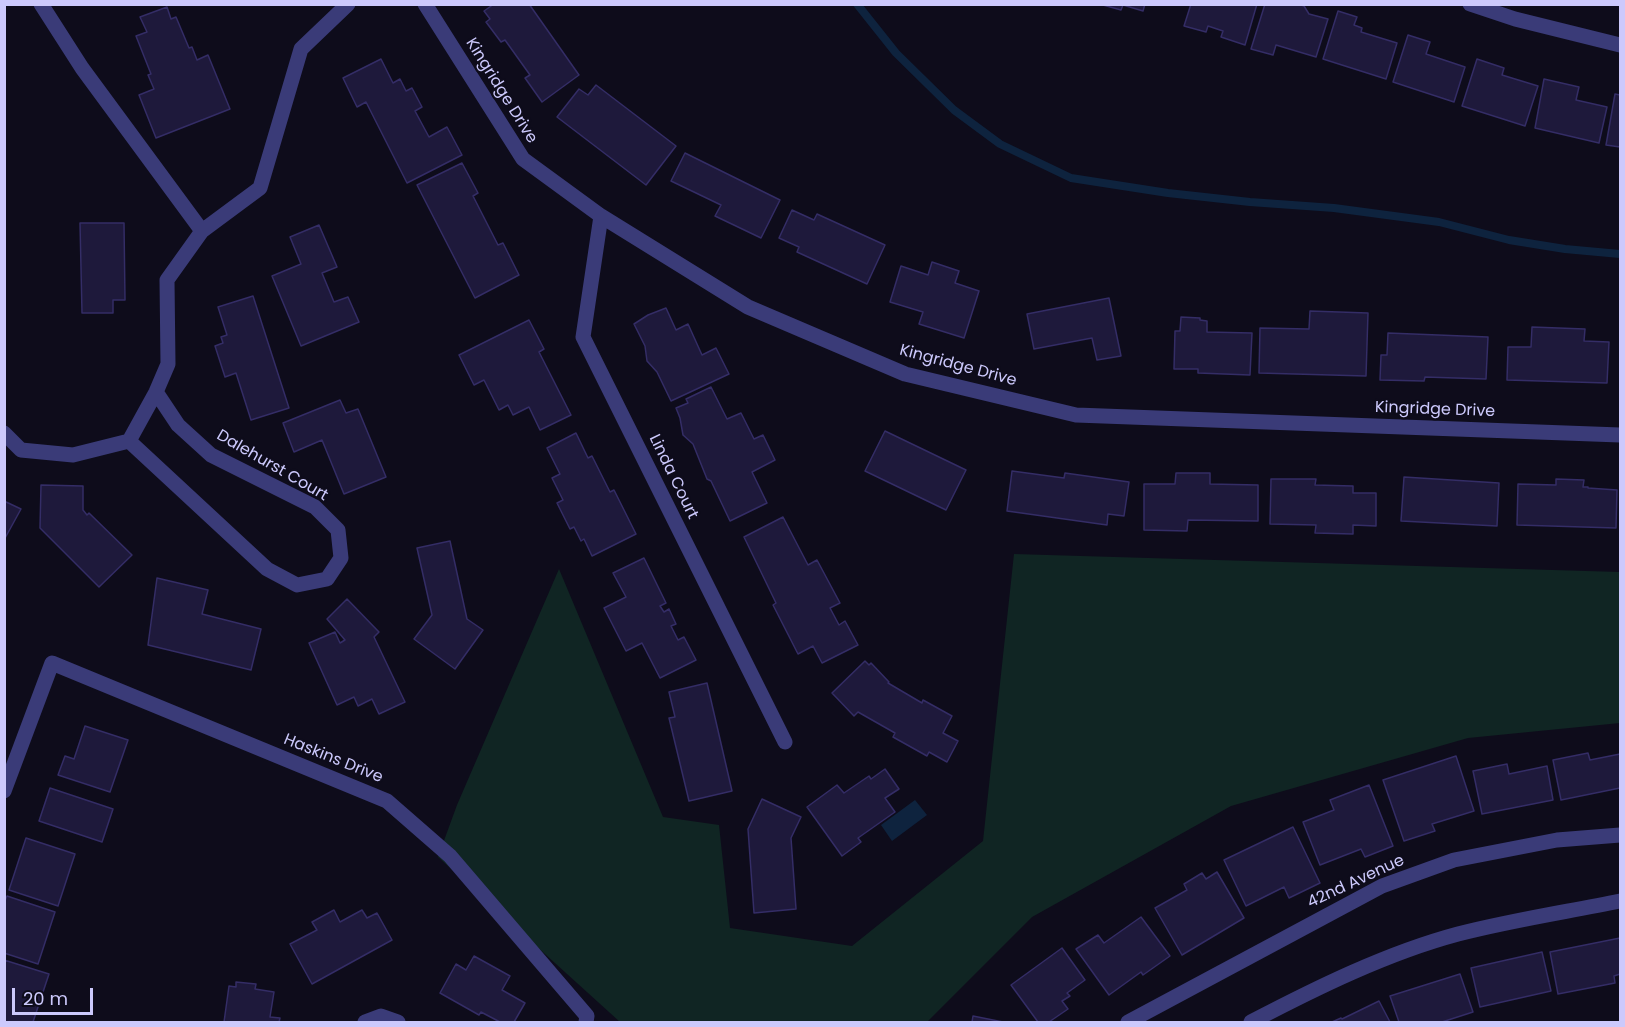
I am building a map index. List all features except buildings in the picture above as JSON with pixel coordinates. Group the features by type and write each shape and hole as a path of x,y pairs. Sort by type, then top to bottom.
{"street":[{"path":"41,4 82,68 202,231"},
{"path":"4,433 21,450 73,455 129,441 156,392 168,364 167,280 202,231 260,188 302,49 348,4"},
{"name":"Kingridge Drive","path":"425,4 523,159 601,216 748,307 905,374 1076,415 1620,435"},
{"path":"1470,4 1515,19 1620,45"},
{"name":"Linda Court","path":"601,216 583,337 785,742"},
{"name":"Dalehurst Court","path":"129,441 267,569 297,585 327,579 341,558 338,530 315,507 211,455 178,425 156,392"},
{"name":"Haskins Drive","path":"4,791 52,663 387,801 450,856 587,1016 586,1023"},
{"name":"42nd Avenue","path":"1128,1023 1304,927 1392,883 1454,860 1557,840 1620,835"},
{"path":"1251,1023 1313,989 1385,959 1456,934 1620,902"},
{"path":"365,1023 381,1016 398,1023"}],"green space":[{"path":"1014,554 1620,572 1620,723 1468,738 1231,806 1032,917 927,1022 620,1022 438,857 457,805 559,569 663,817 719,825 730,928 852,946 983,841"}],"water":[{"path":"915,800 927,815 892,841 881,825"}],"waterway":[{"path":"857,4 896,53 954,110 1000,144 1071,178 1168,193 1334,208 1439,222 1509,240 1565,249 1620,254"}]}
